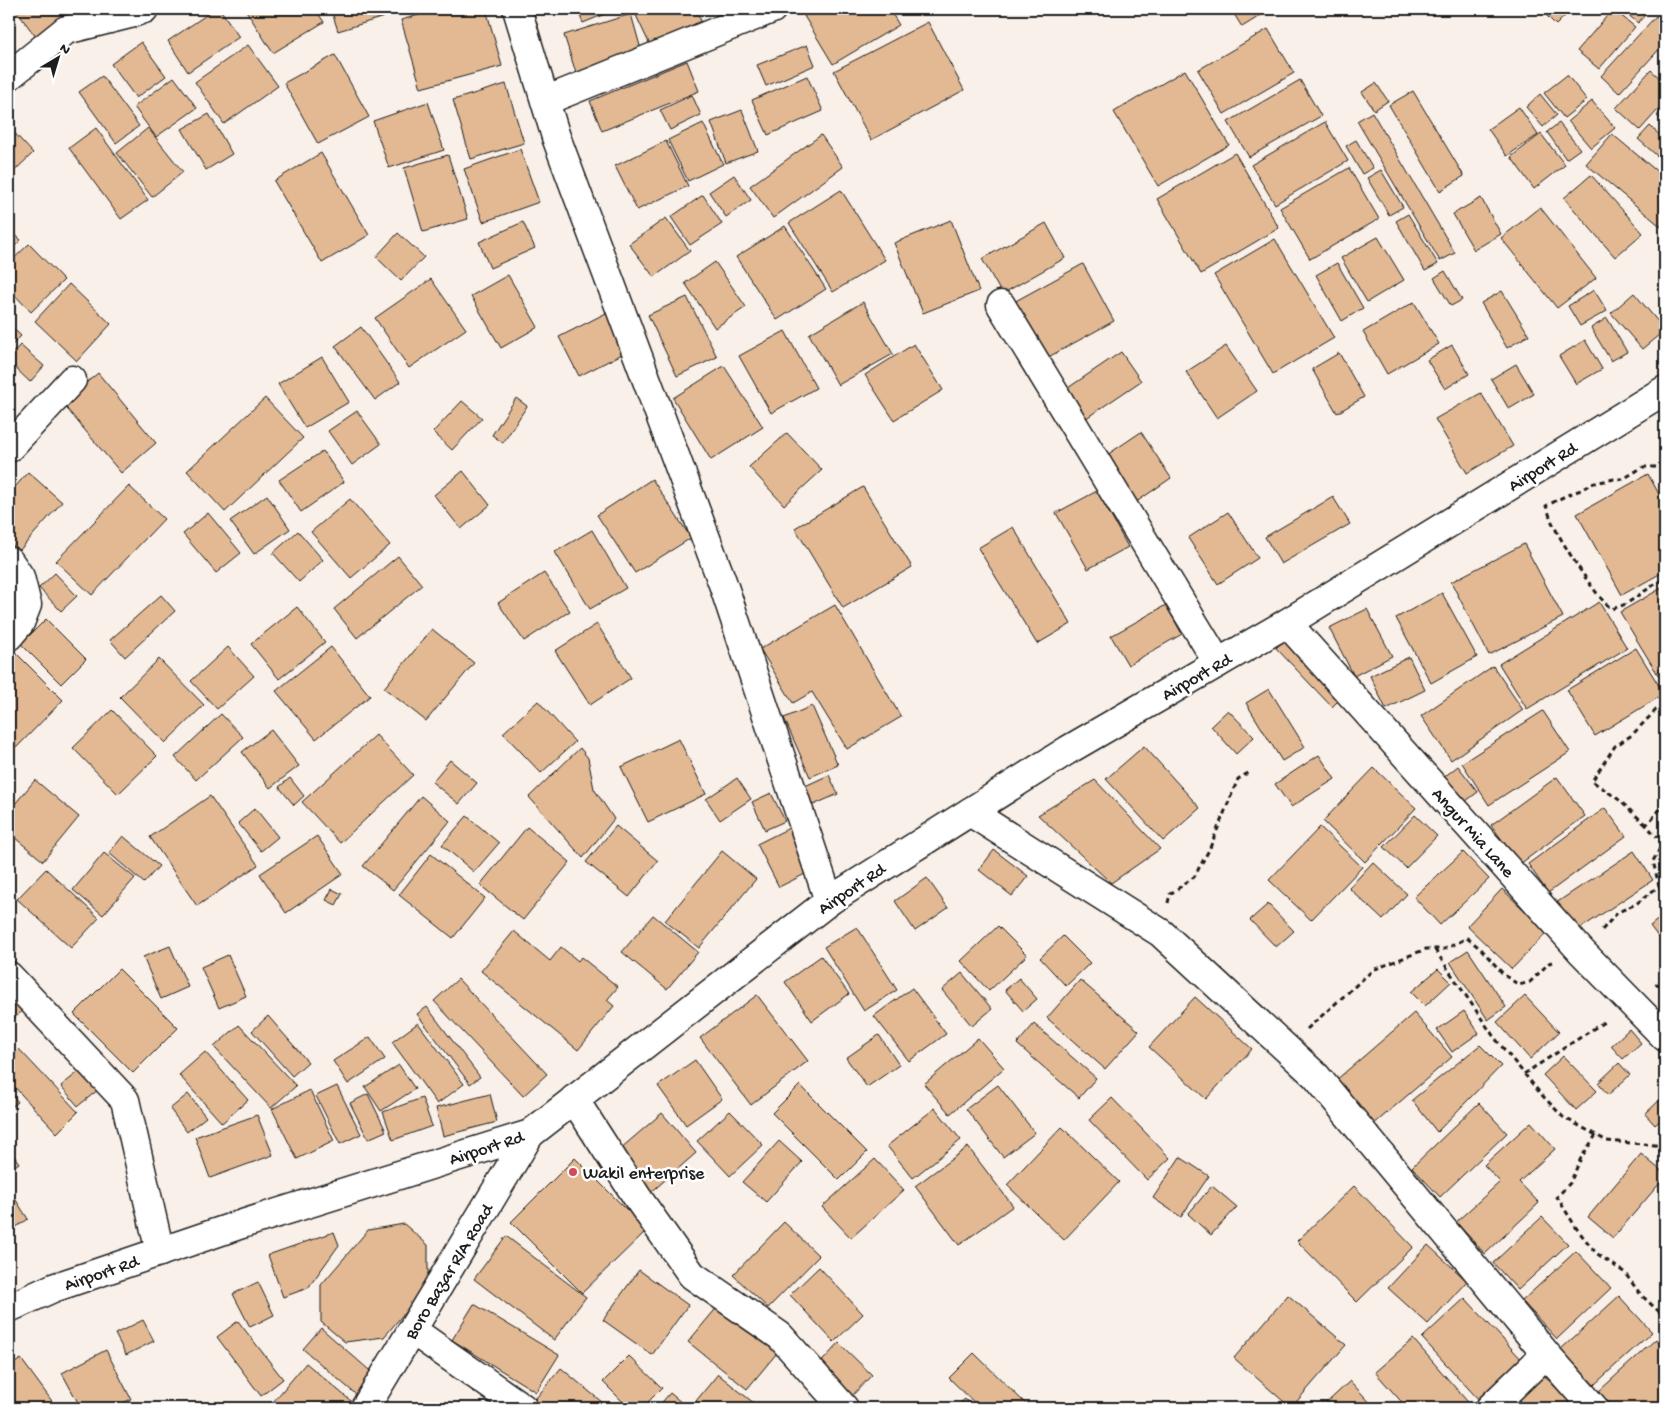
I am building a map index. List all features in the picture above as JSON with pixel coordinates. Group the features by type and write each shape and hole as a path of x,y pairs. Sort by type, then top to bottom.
{"street":[{"path":"9,76 66,30 144,9"},
{"path":"517,9 556,137 724,584 829,901"},
{"path":"545,101 772,9"},
{"path":"1000,305 1218,663"},
{"path":"9,448 72,380"},
{"name":"Airport Rd","path":"9,1308 53,1288 236,1226 530,1134 829,901 1068,750 1287,623 1665,390"},
{"path":"9,561 20,577 27,605 20,623 9,636"},
{"name":"Angur Mia Lane","path":"1287,623 1581,951 1665,1037"},
{"path":"970,812 1161,933 1316,1076 1546,1354 1594,1408"},
{"path":"9,976 125,1100 160,1252"},
{"path":"574,1099 637,1197 692,1275 780,1336 844,1408"},
{"name":"Boro Bazar R/A Road","path":"365,1408 530,1134"},
{"path":"412,1330 523,1408"},
{"path":"1490,1408 1546,1354"}],"path":[{"path":"1665,468 1656,466 1643,467 1623,479 1614,478 1590,484 1546,506 1552,524 1574,560 1604,603 1612,609 1626,604 1658,582 1665,580"},
{"path":"1665,707 1656,710 1632,735 1615,746 1592,782 1618,799 1656,836 1661,837 1663,843 1653,861 1665,896"},
{"path":"1161,933 1170,894 1194,877 1209,850 1238,779 1250,772"},
{"path":"1646,825 1665,804"},
{"path":"1618,912 1636,904 1660,886"},
{"path":"1286,1048 1373,970 1426,949 1445,949 1467,938 1481,949 1504,976 1519,985 1530,982 1549,963 1581,951"},
{"path":"1434,949 1478,1015 1524,1074 1563,1117 1607,1141 1665,1146"},
{"path":"1524,1074 1607,1021 1629,999"},
{"path":"1596,1135 1581,1158 1570,1183 1557,1197 1577,1229 1596,1253 1624,1272 1641,1295 1665,1317"}],"building":[{"path":"15,9 74,9 36,37"},
{"path":"215,9 220,9 239,37 188,72 168,41"},
{"path":"245,9 315,9 324,22 273,53"},
{"path":"331,9 410,9 338,31"},
{"path":"440,9 486,9 502,66 421,88 401,20"},
{"path":"577,9 617,9 583,23"},
{"path":"633,9 696,9 701,21 650,45"},
{"path":"817,9 889,9 899,25 833,64 804,16"},
{"path":"1231,9 1271,9 1242,27"},
{"path":"1540,9 1572,9 1556,25"},
{"path":"1613,9 1635,27 1599,69 1577,51"},
{"path":"1621,9 1650,9 1638,23"},
{"path":"631,14 642,53 576,73 564,35"},
{"path":"1656,16 1665,25 1665,43 1619,93 1601,76"},
{"path":"928,22 964,90 871,140 834,71"},
{"path":"1268,29 1294,73 1224,114 1198,70"},
{"path":"141,42 166,76 136,98 111,64"},
{"path":"248,45 278,86 224,124 195,82"},
{"path":"807,45 815,65 766,86 757,65"},
{"path":"335,55 369,117 318,144 284,83"},
{"path":"687,61 699,91 602,131 590,101"},
{"path":"1185,70 1229,145 1158,186 1114,112"},
{"path":"1651,70 1665,83 1665,102 1640,130 1616,108"},
{"path":"1567,75 1587,100 1564,118 1544,93"},
{"path":"102,76 139,126 116,143 79,92"},
{"path":"807,76 823,111 768,135 752,100"},
{"path":"174,77 197,108 156,137 134,107"},
{"path":"1300,80 1321,116 1249,157 1228,122"},
{"path":"1376,83 1388,101 1374,110 1362,92"},
{"path":"506,84 524,143 471,159 453,100"},
{"path":"1413,91 1464,176 1440,191 1389,105"},
{"path":"1540,94 1557,115 1543,127 1526,107"},
{"path":"692,95 701,115 670,130 660,110"},
{"path":"1592,101 1615,128 1591,148 1568,121"},
{"path":"428,102 444,150 389,168 373,121"},
{"path":"1665,106 1665,123 1657,116"},
{"path":"1519,107 1538,135 1507,156 1488,129"},
{"path":"742,110 758,151 726,163 711,122"},
{"path":"1372,112 1455,253 1440,261 1357,121"},
{"path":"209,114 232,154 206,170 182,129"},
{"path":"1325,122 1348,161 1275,204 1251,165"},
{"path":"703,123 723,164 688,181 668,140"},
{"path":"1559,123 1580,149 1566,159 1547,132"},
{"path":"1650,126 1665,140 1664,162 1638,139"},
{"path":"9,127 33,153 9,176"},
{"path":"96,128 148,200 121,219 69,148"},
{"path":"148,128 183,172 152,197 117,153"},
{"path":"1541,134 1565,165 1534,189 1511,157"},
{"path":"1612,134 1665,178 1665,230 1586,164"},
{"path":"821,135 843,167 773,218 750,186"},
{"path":"1356,140 1373,168 1362,174 1346,146"},
{"path":"666,141 688,186 637,210 615,166"},
{"path":"520,149 539,202 483,222 464,169"},
{"path":"321,153 369,235 322,263 274,181"},
{"path":"1235,153 1279,228 1201,274 1157,199"},
{"path":"448,155 468,219 423,232 404,168"},
{"path":"1349,168 1379,219 1310,259 1280,208"},
{"path":"1381,170 1403,207 1389,215 1367,178"},
{"path":"734,175 751,200 726,217 709,192"},
{"path":"1591,175 1643,233 1615,257 1564,198"},
{"path":"841,190 885,260 833,292 789,223"},
{"path":"703,195 722,224 690,245 671,217"},
{"path":"1481,198 1501,234 1474,250 1453,214"},
{"path":"1540,207 1596,278 1557,308 1501,238"},
{"path":"1408,214 1438,264 1425,271 1396,221"},
{"path":"666,218 690,251 654,277 629,244"},
{"path":"951,220 979,291 923,313 894,243"},
{"path":"523,222 535,248 490,268 479,242"},
{"path":"1046,223 1065,258 1002,294 982,259"},
{"path":"785,226 826,289 777,320 736,257"},
{"path":"9,229 21,240 9,252"},
{"path":"398,233 424,257 401,281 376,257"},
{"path":"1378,237 1404,280 1367,302 1341,258"},
{"path":"1275,239 1334,338 1273,374 1214,275"},
{"path":"29,244 64,280 31,312 9,289 9,263"},
{"path":"715,262 746,307 715,328 685,283"},
{"path":"1337,263 1363,308 1342,321 1316,275"},
{"path":"1083,264 1114,321 1043,360 1012,303"},
{"path":"1445,271 1462,300 1451,306 1434,278"},
{"path":"508,275 538,327 501,348 471,296"},
{"path":"431,279 466,329 409,368 375,318"},
{"path":"69,284 111,324 77,361 35,321"},
{"path":"1594,290 1607,311 1580,326 1568,306"},
{"path":"1502,291 1529,335 1507,348 1481,303"},
{"path":"1634,293 1665,330 1642,349 1611,313"},
{"path":"687,297 717,357 677,376 648,315"},
{"path":"863,302 893,354 838,385 809,334"},
{"path":"1414,302 1439,344 1387,374 1363,332"},
{"path":"610,311 630,350 579,376 559,337"},
{"path":"1607,318 1627,352 1611,361 1591,328"},
{"path":"9,324 21,336 9,348"},
{"path":"361,327 400,382 375,400 335,346"},
{"path":"785,331 816,388 771,413 739,356"},
{"path":"1585,340 1602,369 1576,384 1559,356"},
{"path":"914,344 943,390 894,420 865,375"},
{"path":"20,345 44,366 30,382 9,362 9,357"},
{"path":"1452,345 1469,374 1445,389 1427,360"},
{"path":"1226,346 1257,391 1217,418 1186,372"},
{"path":"1121,352 1141,381 1082,421 1062,392"},
{"path":"1339,353 1364,397 1337,413 1312,369"},
{"path":"322,357 349,402 305,428 278,384"},
{"path":"1516,364 1534,394 1509,409 1491,379"},
{"path":"724,366 763,427 711,460 673,398"},
{"path":"98,373 156,443 121,473 62,403"},
{"path":"1481,393 1513,446 1467,473 1435,419"},
{"path":"265,398 303,438 225,512 187,471"},
{"path":"516,398 527,406 503,443 492,435"},
{"path":"462,401 482,418 452,450 433,432"},
{"path":"357,411 381,444 352,465 328,431"},
{"path":"1141,432 1171,478 1132,505 1101,459"},
{"path":"787,433 822,470 784,505 749,467"},
{"path":"323,451 344,482 301,512 279,480"},
{"path":"463,471 490,505 461,529 434,495"},
{"path":"28,472 62,502 19,551 9,542 9,494"},
{"path":"1648,474 1665,505 1665,571 1622,595 1577,514"},
{"path":"652,479 691,538 635,573 597,515"},
{"path":"129,486 164,519 92,595 56,561"},
{"path":"863,487 912,567 843,608 795,528"},
{"path":"1097,491 1128,547 1088,569 1056,513"},
{"path":"267,495 290,529 254,554 230,521"},
{"path":"1333,497 1350,524 1281,564 1265,537"},
{"path":"350,499 390,545 351,578 311,532"},
{"path":"1228,512 1258,558 1218,584 1188,538"},
{"path":"208,513 241,553 216,573 183,534"},
{"path":"1013,527 1071,624 1037,644 978,548"},
{"path":"592,530 626,588 590,609 555,552"},
{"path":"298,531 323,560 299,582 273,553"},
{"path":"1524,544 1563,617 1489,655 1451,582"},
{"path":"398,556 422,585 357,638 334,609"},
{"path":"55,573 77,596 61,611 39,588"},
{"path":"544,573 570,611 524,641 498,603"},
{"path":"1665,586 1665,671 1658,675 1620,612"},
{"path":"1442,593 1477,657 1431,683 1396,618"},
{"path":"161,595 175,611 125,657 110,640"},
{"path":"1599,602 1627,648 1527,709 1499,664"},
{"path":"835,605 901,717 847,749 812,692 793,703 760,649"},
{"path":"1166,605 1182,634 1128,665 1111,636"},
{"path":"297,607 325,642 279,679 251,644"},
{"path":"1367,609 1392,656 1354,676 1329,628"},
{"path":"46,619 86,659 61,684 21,644"},
{"path":"597,624 631,678 590,705 555,651"},
{"path":"432,629 474,663 426,721 384,688"},
{"path":"1292,633 1347,692 1332,707 1276,648"},
{"path":"228,647 254,676 217,709 191,681"},
{"path":"331,647 370,696 316,739 276,691"},
{"path":"11,648 63,700 17,747 9,739 9,650"},
{"path":"1636,648 1664,694 1595,736 1567,690"},
{"path":"1409,657 1425,690 1386,709 1370,676"},
{"path":"159,659 204,705 165,743 120,697"},
{"path":"1493,666 1523,710 1451,760 1421,716"},
{"path":"1269,689 1305,747 1282,761 1246,703"},
{"path":"538,701 575,742 541,773 503,733"},
{"path":"812,706 838,765 810,777 784,718"},
{"path":"112,710 157,756 118,794 73,748"},
{"path":"1228,710 1254,737 1236,754 1211,726"},
{"path":"1543,711 1570,752 1489,805 1462,763"},
{"path":"221,714 243,737 196,780 175,757"},
{"path":"271,730 299,766 270,788 242,752"},
{"path":"376,735 413,775 340,843 302,802"},
{"path":"679,739 706,794 648,822 621,767"},
{"path":"1144,746 1200,808 1163,841 1106,779"},
{"path":"580,748 588,758 594,789 614,819 583,858 529,797"},
{"path":"1319,755 1335,779 1291,807 1275,784"},
{"path":"450,760 477,783 459,804 432,782"},
{"path":"1458,766 1478,792 1458,807 1439,781"},
{"path":"1374,768 1416,808 1365,862 1323,821"},
{"path":"829,775 838,794 811,806 803,787"},
{"path":"1557,777 1585,816 1520,864 1491,825"},
{"path":"290,778 304,796 294,805 279,787"},
{"path":"737,778 751,799 720,820 706,799"},
{"path":"35,780 79,817 43,861 9,833 9,811"},
{"path":"1095,780 1160,849 1111,883 1038,815"},
{"path":"771,793 785,821 765,830 752,802"},
{"path":"210,796 258,865 197,906 150,837"},
{"path":"421,796 450,821 393,890 363,866"},
{"path":"255,808 278,837 261,851 238,823"},
{"path":"1605,808 1626,836 1548,893 1528,864"},
{"path":"1415,815 1437,836 1406,868 1384,847"},
{"path":"467,816 499,843 474,872 442,845"},
{"path":"616,826 658,861 629,897 586,862"},
{"path":"793,826 815,869 779,887 757,844"},
{"path":"527,827 570,862 523,920 480,885"},
{"path":"1320,827 1362,867 1311,920 1269,880"},
{"path":"123,836 159,866 144,883 109,853"},
{"path":"317,836 343,874 286,913 260,874"},
{"path":"994,850 1028,876 1012,896 979,870"},
{"path":"722,851 756,879 699,948 665,921"},
{"path":"1634,851 1653,880 1575,932 1556,903"},
{"path":"1463,852 1489,879 1440,925 1414,897"},
{"path":"104,853 135,878 103,915 73,890"},
{"path":"431,854 485,898 453,938 399,895"},
{"path":"1373,862 1407,894 1383,920 1349,888"},
{"path":"46,869 99,918 71,948 17,899"},
{"path":"927,878 948,908 915,931 895,901"},
{"path":"332,889 342,894 336,905 326,900"},
{"path":"1502,889 1547,932 1512,969 1467,926"},
{"path":"1268,904 1294,931 1276,947 1250,920"},
{"path":"1665,914 1665,946 1650,926"},
{"path":"653,915 698,952 667,989 622,952"},
{"path":"998,926 1027,955 989,991 961,961"},
{"path":"857,927 897,990 864,1011 824,947"},
{"path":"514,931 550,961 561,947 578,961 581,957 618,987 607,1000 614,1006 578,1050 481,971"},
{"path":"1063,936 1090,963 1066,986 1040,958"},
{"path":"170,946 188,987 161,999 143,957"},
{"path":"1468,950 1506,1007 1488,1020 1450,962"},
{"path":"228,955 246,996 219,1008 201,967"},
{"path":"821,956 849,994 812,1021 785,982"},
{"path":"119,969 178,1028 133,1073 74,1014"},
{"path":"1438,969 1451,982 1425,1006 1411,992"},
{"path":"962,973 992,1009 972,1026 942,990"},
{"path":"1019,978 1037,999 1023,1011 1005,990"},
{"path":"458,979 547,1074 523,1096 434,1001"},
{"path":"1080,980 1139,1031 1105,1069 1047,1018"},
{"path":"912,988 946,1034 909,1061 874,1016"},
{"path":"757,995 808,1061 751,1105 700,1038"},
{"path":"1525,996 1559,1032 1530,1059 1497,1022"},
{"path":"9,997 22,1010 9,1024"},
{"path":"1195,997 1252,1049 1206,1099 1149,1047"},
{"path":"427,1007 480,1077 470,1084 417,1014"},
{"path":"1464,1011 1479,1033 1452,1052 1437,1030"},
{"path":"1414,1013 1452,1057 1373,1125 1335,1081"},
{"path":"268,1016 308,1062 292,1076 252,1031"},
{"path":"418,1023 464,1084 437,1104 392,1042"},
{"path":"1034,1024 1096,1078 1079,1098 1017,1044"},
{"path":"239,1025 296,1086 271,1108 214,1047"},
{"path":"1629,1029 1641,1043 1623,1059 1611,1046"},
{"path":"879,1035 899,1065 867,1087 846,1058"},
{"path":"370,1037 385,1059 348,1084 333,1061"},
{"path":"978,1038 1004,1068 950,1114 924,1084"},
{"path":"1480,1045 1501,1066 1437,1132 1412,1100"},
{"path":"19,1049 78,1112 57,1133 9,1081 9,1059"},
{"path":"205,1052 248,1100 222,1123 179,1075"},
{"path":"1563,1056 1597,1091 1576,1110 1543,1075"},
{"path":"695,1060 722,1099 686,1125 658,1086"},
{"path":"1619,1063 1630,1075 1608,1095 1598,1083"},
{"path":"399,1065 415,1089 381,1111 365,1087"},
{"path":"86,1066 103,1086 78,1106 61,1086"},
{"path":"800,1085 867,1152 839,1180 772,1113"},
{"path":"998,1085 1035,1133 1003,1157 966,1109"},
{"path":"337,1086 361,1134 340,1144 316,1096"},
{"path":"310,1090 334,1141 297,1159 272,1109"},
{"path":"9,1091 18,1102 9,1109"},
{"path":"188,1094 206,1117 187,1132 170,1109"},
{"path":"368,1094 386,1131 368,1139 350,1103"},
{"path":"490,1094 497,1122 443,1136 436,1108"},
{"path":"1665,1095 1665,1116 1655,1125 1645,1114"},
{"path":"422,1098 432,1126 393,1140 383,1112"},
{"path":"1112,1098 1170,1158 1147,1180 1089,1120"},
{"path":"1479,1103 1507,1133 1440,1197 1412,1167"},
{"path":"935,1108 961,1140 913,1178 887,1146"},
{"path":"730,1111 763,1145 730,1176 697,1141"},
{"path":"662,1113 696,1153 648,1195 613,1155"},
{"path":"257,1115 273,1155 210,1178 195,1137"},
{"path":"1531,1122 1555,1149 1519,1182 1539,1203 1485,1254 1456,1222 1500,1182 1484,1165"},
{"path":"1062,1127 1119,1182 1064,1240 1007,1185"},
{"path":"779,1141 802,1162 766,1202 742,1182"},
{"path":"968,1147 1013,1206 959,1245 915,1186"},
{"path":"9,1149 19,1163 9,1170"},
{"path":"1641,1154 1665,1174 1665,1177 1613,1238 1588,1217"},
{"path":"1180,1157 1209,1176 1181,1217 1153,1198"},
{"path":"575,1158 647,1230 582,1293 511,1222"},
{"path":"875,1159 904,1190 851,1238 822,1207"},
{"path":"1212,1186 1237,1207 1211,1235 1188,1214"},
{"path":"1354,1186 1413,1247 1357,1302 1297,1241"},
{"path":"9,1189 28,1219 9,1232"},
{"path":"1542,1217 1568,1244 1518,1290 1493,1263"},
{"path":"784,1222 819,1256 768,1308 733,1275"},
{"path":"404,1224 428,1245 428,1285 384,1337 345,1342 321,1322 321,1285 368,1230"},
{"path":"334,1232 339,1245 308,1288 283,1297 268,1255"},
{"path":"506,1236 586,1297 554,1340 474,1279"},
{"path":"1428,1245 1467,1281 1428,1324 1388,1288"},
{"path":"1576,1251 1611,1288 1557,1339 1522,1301"},
{"path":"819,1267 863,1314 834,1342 790,1295"},
{"path":"639,1270 688,1305 652,1355 603,1320"},
{"path":"258,1282 274,1315 250,1327 233,1294"},
{"path":"1288,1295 1346,1345 1291,1408 1234,1358"},
{"path":"1619,1296 1652,1332 1594,1385 1561,1349"},
{"path":"1465,1298 1523,1361 1480,1401 1422,1338"},
{"path":"474,1304 559,1355 536,1392 452,1340"},
{"path":"719,1305 777,1353 747,1389 688,1342"},
{"path":"143,1320 154,1341 126,1355 115,1334"},
{"path":"238,1321 283,1379 261,1396 217,1337"},
{"path":"321,1328 377,1377 359,1397 303,1349"},
{"path":"1413,1339 1473,1408 1407,1408 1375,1372"},
{"path":"1656,1339 1665,1349 1665,1404 1661,1408 1613,1408 1598,1392"},
{"path":"839,1343 872,1375 846,1402 814,1370"},
{"path":"106,1350 131,1399 113,1408 81,1408 62,1373"},
{"path":"974,1353 1030,1408 980,1408 949,1378"},
{"path":"629,1356 662,1388 642,1408 629,1408 603,1382"},
{"path":"21,1359 57,1408 9,1408 9,1367"},
{"path":"306,1363 358,1407 268,1408"},
{"path":"561,1368 609,1408 536,1408 531,1404"},
{"path":"1540,1371 1575,1408 1502,1408"},
{"path":"718,1374 760,1408 705,1408 696,1401"},
{"path":"1350,1381 1375,1408 1321,1408"},
{"path":"670,1393 688,1408 657,1408"},
{"path":"965,1399 973,1408 954,1408"}],"place":[{"name":"Wakil enterprise","path":"573,1172"}]}
